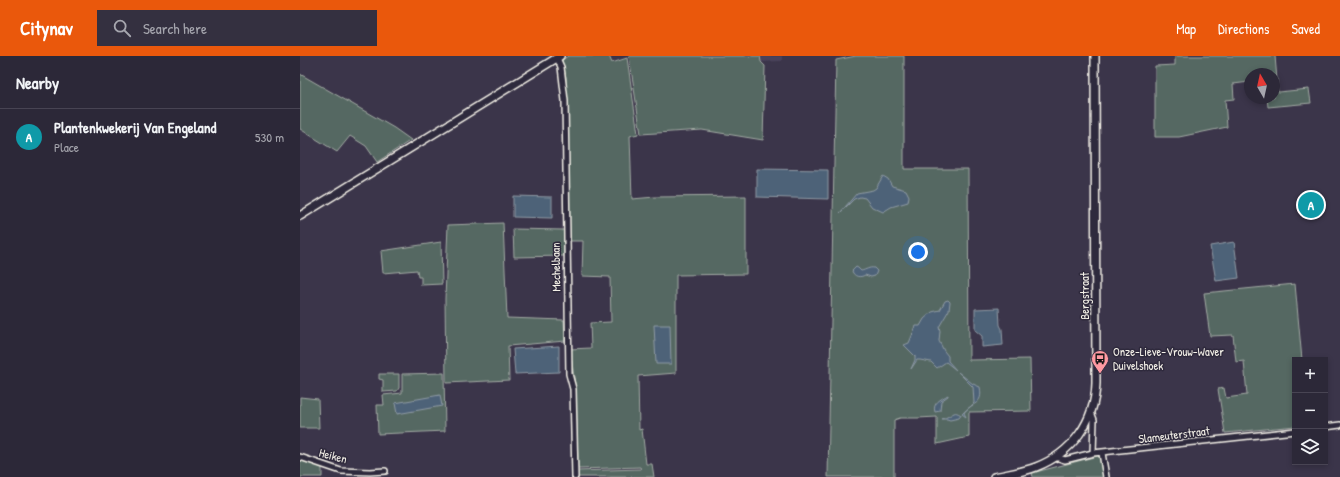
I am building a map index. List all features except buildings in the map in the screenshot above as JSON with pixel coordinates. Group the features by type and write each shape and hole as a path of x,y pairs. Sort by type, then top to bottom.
{"street":[{"name":"Bergstraat","path":"994,477 1035,467 1055,457 1074,441 1092,412 1096,395 1095,56"},
{"name":"Mechelbaan","path":"300,216 559,57 565,101 569,374 573,389 576,477"},
{"path":"1092,412 1094,420 1093,453"},
{"path":"1328,427 1340,425"},
{"name":"Slameuterstraat","path":"1055,457 1065,460 1093,453 1292,431"},
{"path":"1102,453 1106,477"},
{"name":"Heiken","path":"300,457 341,471 385,471"}],"shaded area":[{"path":"760,56 782,56 782,61 761,62"}],"green space":[{"path":"568,56 609,56 612,63 627,58 638,134 630,136 632,199 655,197 746,196 746,274 676,275 676,373 638,376 639,430 642,429 646,464 652,464 654,477 578,477 578,471 641,469 640,467 578,469 576,391 570,349 591,348 590,323 611,322 610,277 582,276 583,241 570,241 566,77 562,60"},
{"path":"629,56 760,56 761,62 765,66 763,140 702,130 641,134"},
{"path":"856,56 904,56 904,169 968,169 969,360 1030,359 1031,411 969,412 969,437 937,444 937,417 900,418 894,420 894,477 828,477 836,60"},
{"path":"1175,56 1275,56 1276,68 1244,68 1244,83 1233,84 1234,99 1225,100 1227,127 1179,137 1155,137 1155,66 1175,65"},
{"path":"300,74 394,128 411,140 377,162 366,146 350,136 337,152 300,129"},
{"path":"1309,89 1311,103 1268,107 1268,104 1280,104 1280,92"},
{"path":"503,223 507,318 564,320 565,341 508,346 509,380 446,383 445,299 448,225"},
{"path":"513,229 564,230 564,256 514,257"},
{"path":"441,242 442,284 421,285 421,277 418,277 417,270 383,273 381,251"},
{"path":"1295,284 1302,357 1292,357 1292,426 1225,433 1218,389 1224,388 1226,398 1247,395 1244,361 1236,362 1233,335 1210,336 1204,293"},
{"path":"444,373 445,431 378,434 377,405 384,405 383,395 402,393 402,374"},
{"path":"379,374 399,374 399,388 397,391 383,392 383,380 379,379"},
{"path":"300,397 318,399 319,428 300,428"},
{"path":"1098,456 1100,458 1104,477 1033,477 1032,473"},
{"path":"300,460 322,467 322,477 300,477"}],"water":[{"path":"757,169 828,170 828,199 757,197"},
{"path":"883,176 888,179 892,186 906,190 909,196 908,202 891,207 883,212 872,207 865,198 860,197 854,199 840,213 857,193 876,188"},
{"path":"513,196 552,197 552,218 513,217"},
{"path":"1234,242 1239,278 1216,281 1210,246"},
{"path":"856,267 861,271 874,268 877,271 875,276 871,277 865,275 857,276 854,275 852,271"},
{"path":"948,300 950,302 949,310 939,327 939,341 948,356 948,361 956,370 946,362 937,368 931,362 920,360 917,360 911,369 915,356 904,345 909,343 916,326 920,326 924,319 932,312 940,310 945,301"},
{"path":"999,308 1003,345 982,347 982,336 975,330 975,309"},
{"path":"654,325 670,325 671,364 656,364"},
{"path":"559,346 559,372 515,374 513,349"},
{"path":"958,372 973,384 980,387 981,393 979,401 970,407 974,403 973,387"},
{"path":"440,395 442,406 397,414 395,403"},
{"path":"948,395 941,401 940,411 935,412 934,409 936,404"},
{"path":"954,413 962,414 959,418 950,420 942,419"}],"place":[{"name":"Plantenkwekerij Van Engeland","path":"1311,205"},
{"name":"Onze-Lieve-Vrouw-Waver Duivelshoek","path":"1100,374"}]}
